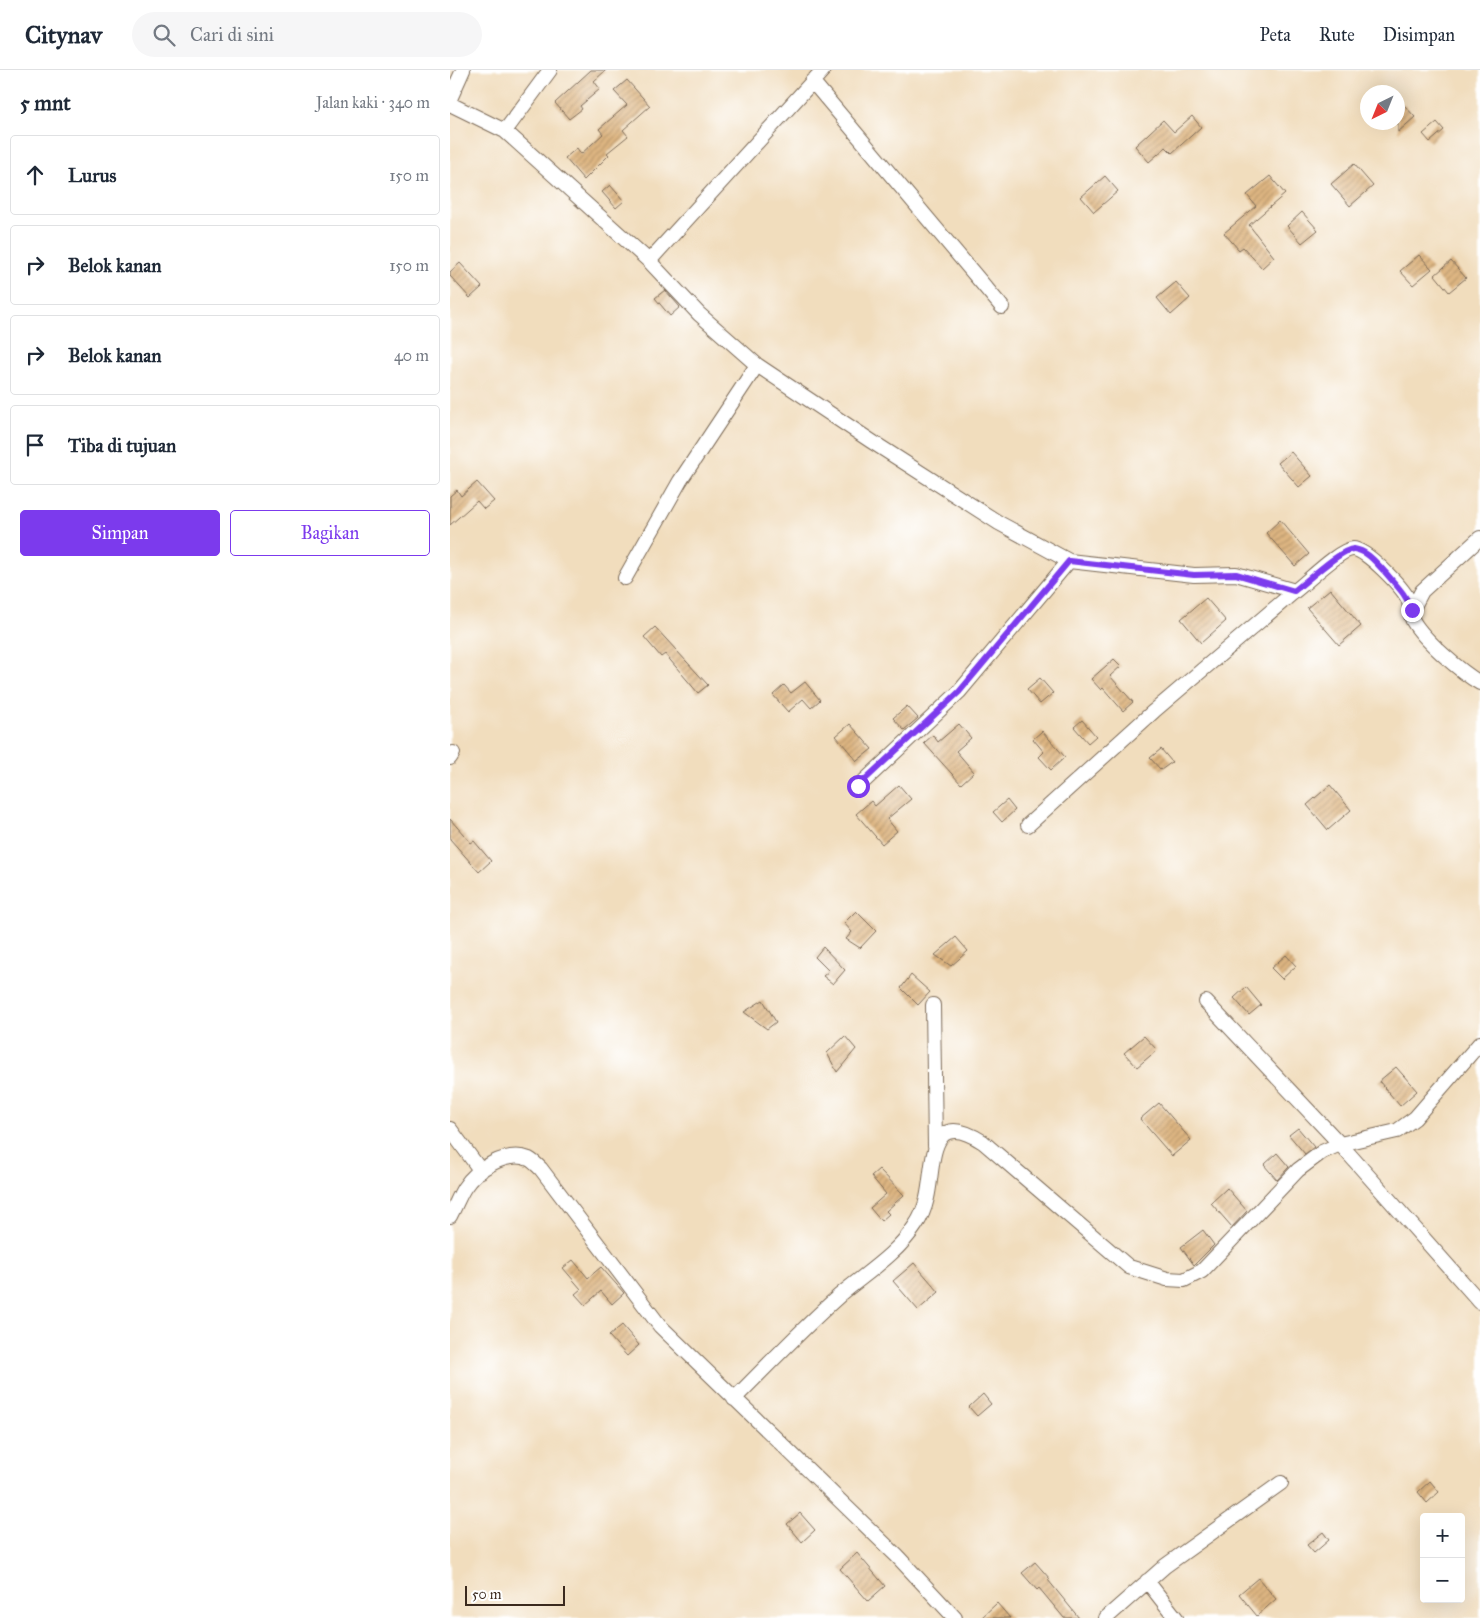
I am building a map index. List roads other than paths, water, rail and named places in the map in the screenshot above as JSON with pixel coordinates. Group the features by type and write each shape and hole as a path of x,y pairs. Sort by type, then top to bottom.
{"street":[{"path":"450,99 463,70"},
{"path":"505,131 550,70"},
{"path":"648,260 823,70"},
{"path":"812,80 1002,307"},
{"path":"450,104 505,131 648,260 699,314 757,365 870,441 1000,523 1069,561 1194,575 1236,574 1294,591"},
{"path":"626,578 680,482 757,365"},
{"path":"1412,610 1422,591 1480,538"},
{"path":"1028,825 1154,711 1294,591 1342,553 1352,549 1360,550 1371,557 1407,597 1412,610 1413,620 1439,649 1469,676 1480,683"},
{"path":"858,786 959,692 1069,561"},
{"path":"1206,1002 1340,1144 1480,1302"},
{"path":"734,1399 840,1295 903,1242 917,1224 927,1199 935,1146 934,1005"},
{"path":"935,1146 943,1135 956,1131 970,1134 983,1142 1129,1267 1167,1279 1184,1280 1202,1271 1298,1170 1322,1152 1340,1144 1397,1131 1415,1118 1480,1042"},
{"path":"450,1129 481,1171"},
{"path":"450,1216 465,1187 481,1171 508,1157 530,1160 542,1169 660,1326 897,1556 955,1618"},
{"path":"450,1191 457,1187 465,1187"},
{"path":"1106,1618 1165,1566 1281,1483"},
{"path":"1147,1581 1176,1618"}]}
